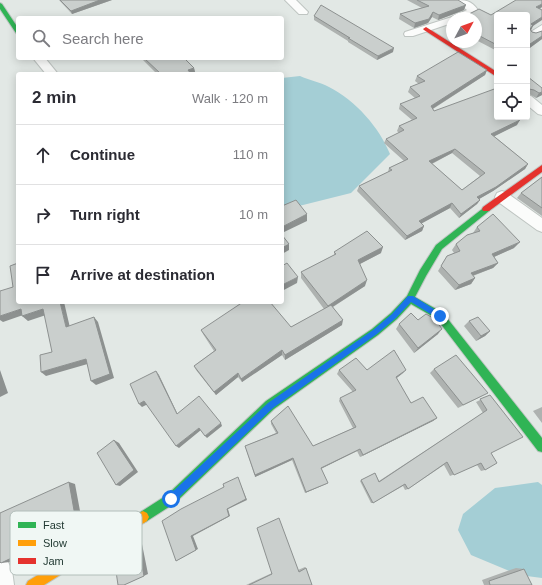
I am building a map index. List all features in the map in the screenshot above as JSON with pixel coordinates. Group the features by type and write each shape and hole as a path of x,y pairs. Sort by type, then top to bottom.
{"street":[{"path":"290,0 303,12"},
{"path":"459,0 469,5 473,10 470,12"},
{"path":"0,4 16,29"},
{"path":"409,34 446,22"},
{"path":"426,29 494,73"},
{"path":"41,60 50,72"},
{"path":"530,101 542,111"},
{"path":"142,517 171,499 270,405 375,332 394,316 410,298 439,247 502,196 542,168"},
{"path":"502,196 542,226"},
{"path":"410,298 440,316 542,447"},
{"path":"0,570 2,585"},
{"path":"32,585 48,575"}],"water":[{"path":"300,76 329,87 357,107 380,134 390,154 351,193 284,209 284,78"},
{"path":"538,482 542,485 542,578 519,575 471,555 458,530 463,514 495,488"}],"building":[{"path":"60,0 100,0 71,11"},
{"path":"417,0 458,0 466,5 439,15 433,12 429,19 415,23 400,14 429,6"},
{"path":"516,0 542,0 542,4 536,7 542,10 542,17 531,24 533,25 530,29 530,12 496,12"},
{"path":"321,5 394,48 378,56 314,16"},
{"path":"479,9 491,15 494,13 494,43 482,37 482,12 473,12"},
{"path":"530,29 532,32 536,33 542,31 542,36 530,44"},
{"path":"458,52 487,70 431,106 434,111 494,89 494,120 520,120 491,134 528,164 496,187 477,197 480,200 461,214 452,203 419,221 424,226 407,236 359,186 392,170 389,168 408,159 386,139 404,130 399,126 417,118 400,104 420,96 410,87 425,81 417,76","holes":["455,149 485,173 462,190 429,161"]},
{"path":"146,60 186,60 194,68 188,70 190,72 159,72"},
{"path":"530,79 542,88 542,92 539,93 530,89"},
{"path":"542,177 542,208 521,193"},
{"path":"296,200 307,214 284,226 284,205"},
{"path":"493,214 520,242 492,254 498,263 471,273 475,278 459,285 441,266 447,256 460,251 456,244 467,235 480,231 477,227"},
{"path":"367,231 383,247 358,260 367,280 328,306 301,272 336,254 334,252"},
{"path":"284,238 289,244 284,247"},
{"path":"287,263 298,277 284,284 284,265"},
{"path":"16,264 16,304 60,304 66,327 94,317 110,374 91,381 86,359 41,372 40,355 52,352 43,309 22,316 21,309 0,316 0,291 13,287 10,266"},
{"path":"240,304 272,304 291,327 331,305 343,320 285,355 282,350 241,379 238,373 214,392 194,366 216,350 201,330"},
{"path":"411,313 418,320 426,314 435,319 442,329 418,348 399,324"},
{"path":"478,317 490,331 481,336 469,321"},
{"path":"394,350 406,370 396,377 411,403 423,397 437,418 363,455 360,449 321,468 328,483 306,492 293,458 255,475 245,446 278,433 271,421 288,406 313,446 356,427 340,398 356,390 339,370 356,358 367,370"},
{"path":"456,355 488,393 463,405 434,369"},
{"path":"156,371 177,414 199,396 221,423 205,436 199,428 176,446 144,401 139,404 130,384"},
{"path":"490,395 523,437 491,453 497,463 485,470 481,463 454,475 447,462 408,489 405,484 373,503 361,480 375,473 379,482 487,410 480,399"},
{"path":"114,440 134,470 116,485 97,453"},
{"path":"238,477 246,499 227,509 229,516 191,536 196,550 176,561 162,521 181,509 224,487 223,484"},
{"path":"69,482 74,511 10,511 10,559 1,563 0,513"},
{"path":"279,518 299,572 306,568 312,585 249,585 272,574 257,528"},
{"path":"142,566 144,576 124,585 118,585 117,575 142,575"},
{"path":"524,569 532,585 490,585 489,581"}],"traffic: fast":[{"path":"0,5 16,29"},
{"path":"143,517 171,499 270,405 375,332 394,316 410,299 423,273 439,247 486,209"},
{"path":"410,299 440,316 542,447"}],"traffic: slow":[{"path":"32,585 48,575"}],"traffic: jam":[{"path":"426,29 494,73"},
{"path":"486,209 542,168"}],"route":[{"path":"171,499 270,405 375,332 394,316 410,298 440,316"}]}
